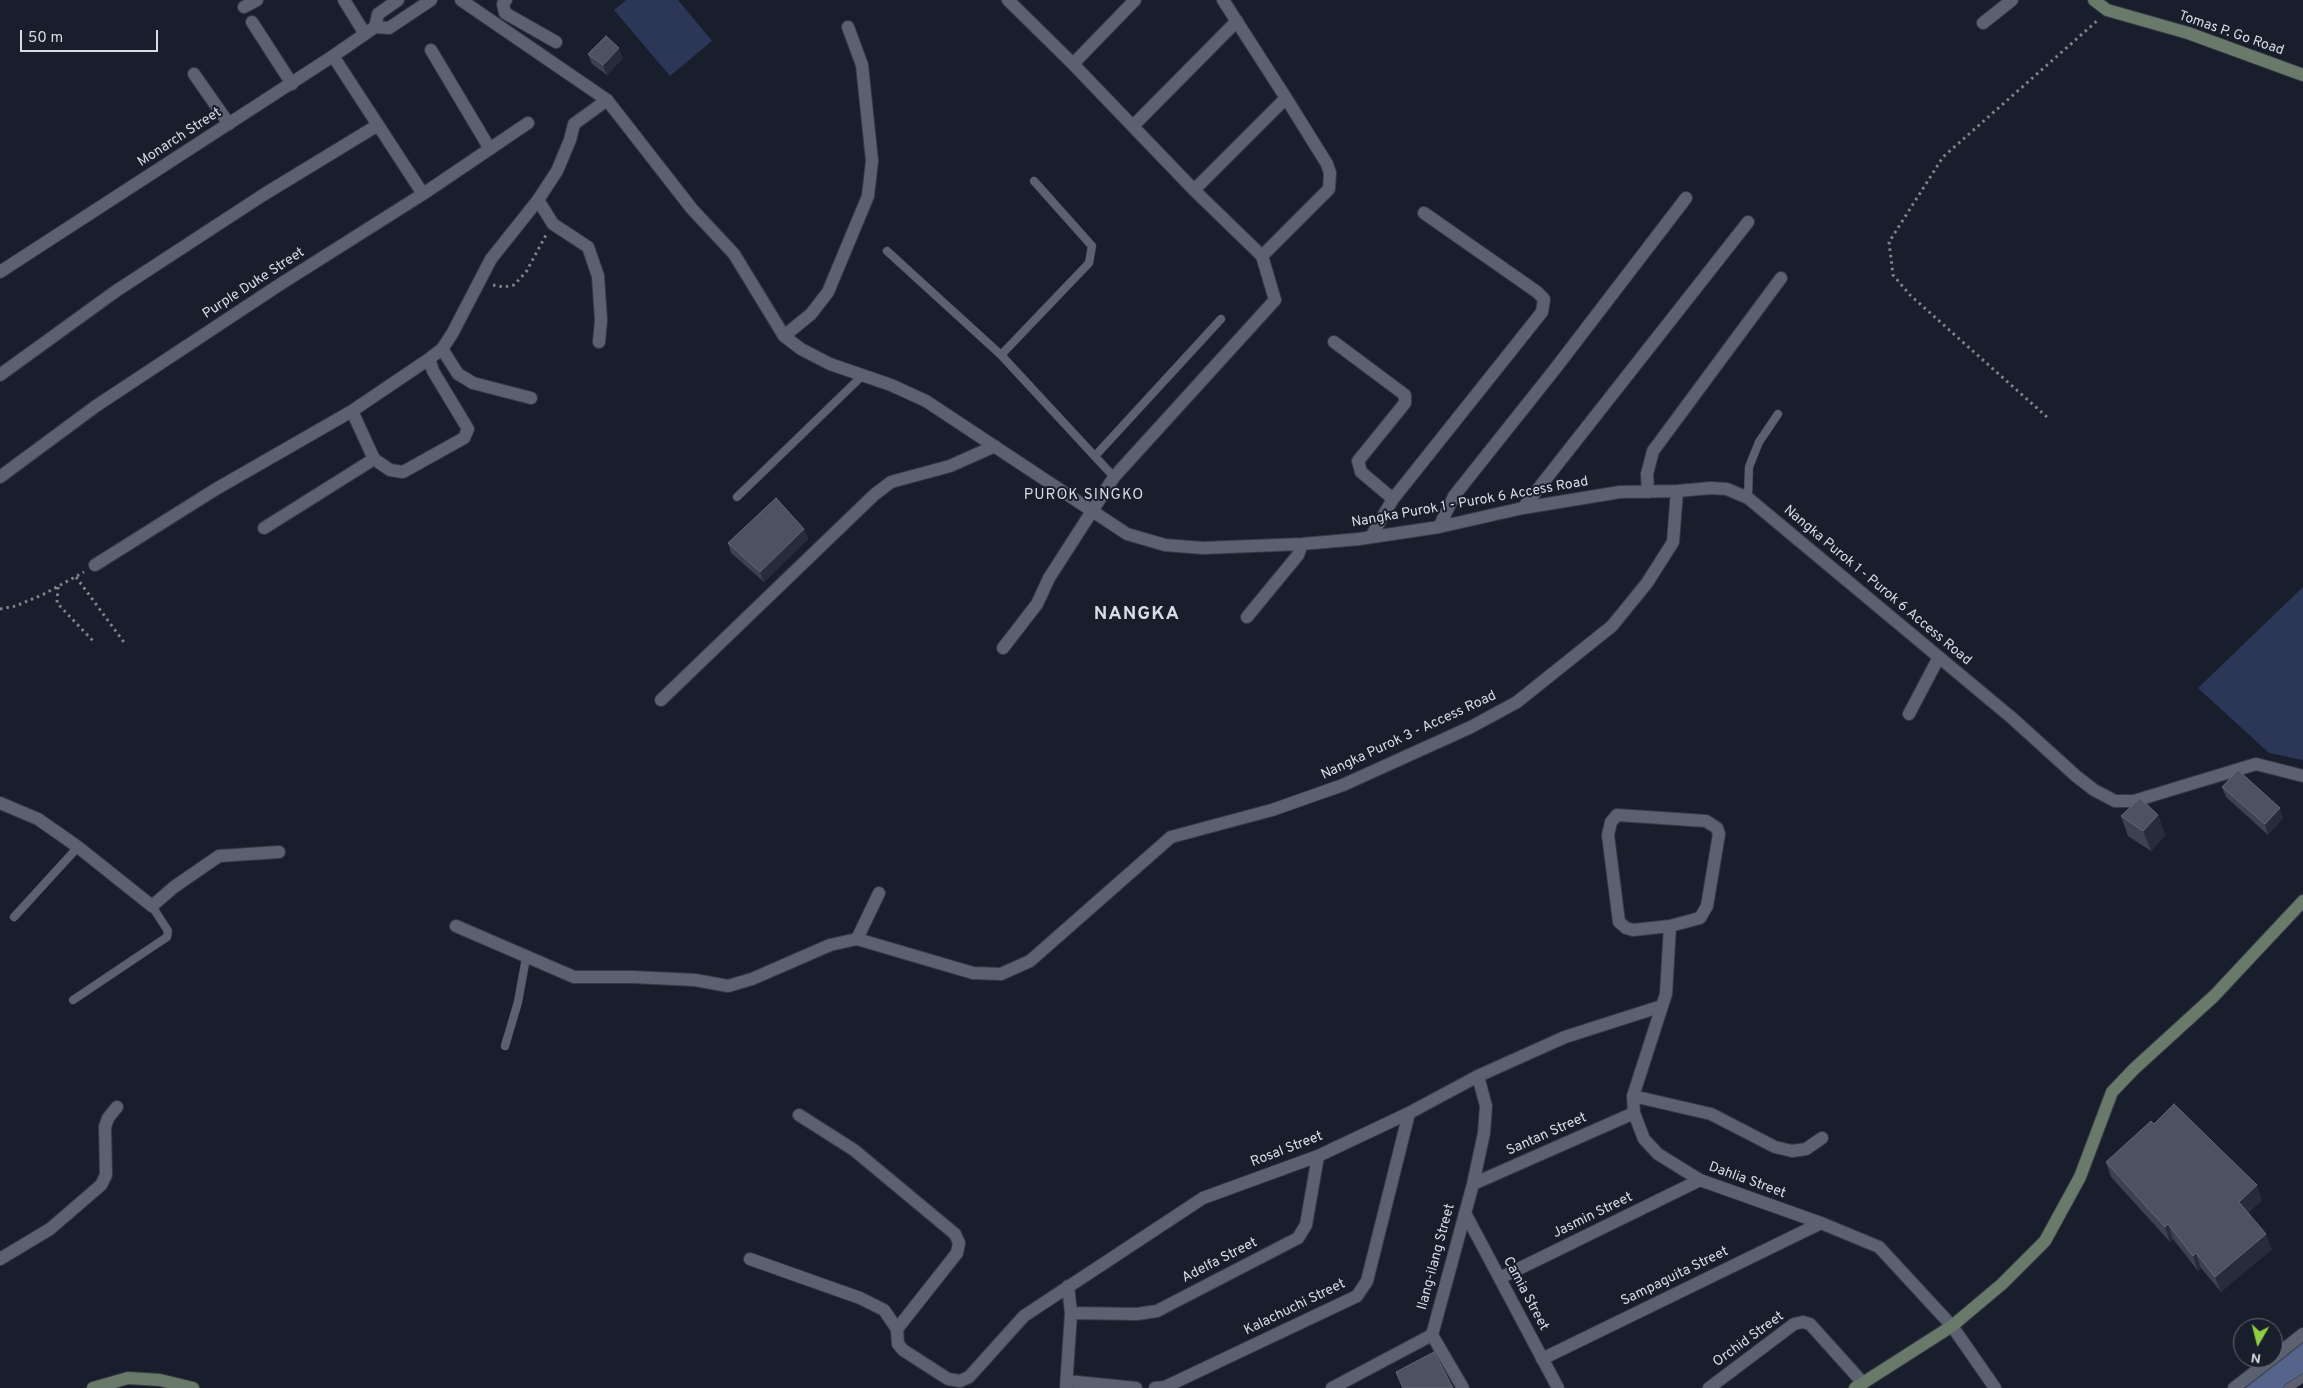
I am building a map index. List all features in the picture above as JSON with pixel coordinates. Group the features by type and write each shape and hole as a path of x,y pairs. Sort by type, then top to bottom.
{"street":[{"path":"244,7 257,0"},
{"path":"344,0 370,31"},
{"name":"Monarch Street","path":"370,31 378,14 398,0"},
{"name":"Monarch Street","path":"0,272 292,84 370,31 389,28 431,0"},
{"name":"Nangka Purok 1 - Purok 6 Access Road","path":"460,0 607,100 692,209 734,254 784,336 802,349 830,364 891,385 926,401 1127,534 1165,545 1203,548 1302,544 1359,539 1439,527 1522,508 1620,492 1727,489 1748,498 2012,718 2076,776 2115,801 2134,801 2256,764 2303,776"},
{"path":"506,0 503,4 505,13 556,42"},
{"path":"1073,64 1135,0"},
{"path":"1223,0 1327,164 1331,181 1328,189 1262,256"},
{"path":"1983,23 2012,0"},
{"name":"Tomas P. Go Road","path":"2094,0 2107,10 2188,33 2303,75"},
{"path":"1003,648 1037,604 1049,578 1114,477 1275,300 1262,256 1194,190 1016,3"},
{"path":"252,22 292,84"},
{"path":"1133,126 1237,22"},
{"path":"784,336 811,314 828,292 868,196 872,161 862,65 848,27"},
{"path":"431,50 490,149"},
{"path":"332,56 423,194"},
{"path":"194,74 229,124"},
{"path":"1194,190 1286,98"},
{"path":"95,565 216,490 352,411 442,350 491,259 538,200 557,171 570,140 574,124 607,100"},
{"name":"Purple Duke Street","path":"0,476 104,401 280,285 423,194 528,123"},
{"path":"0,375 124,286 263,195 378,125"},
{"path":"1439,527 1454,496 1555,369 1686,198"},
{"path":"538,200 553,224 588,247 598,276 601,320 599,342"},
{"path":"1372,536 1393,499 1542,312 1544,299 1536,292 1424,213"},
{"path":"1522,508 1748,222"},
{"path":"1648,492 1647,474 1652,451 1781,278"},
{"path":"1334,342 1405,395 1405,403 1358,461 1361,472 1393,499"},
{"path":"442,350 458,374 474,383 532,398"},
{"path":"352,411 374,459 390,470 403,472 464,438 468,429 433,371 429,359"},
{"path":"661,700 874,495 891,482 950,466 995,446"},
{"path":"264,528 374,459"},
{"name":"Nangka Purok 3 - Access Road","path":"456,926 526,958 574,977 634,976 695,980 728,986 752,979 830,945 857,939 973,973 1001,974 1030,962 1171,837 1272,810 1343,785 1471,726 1517,702 1612,626 1647,583 1673,542 1677,491"},
{"path":"1247,617 1298,555 1302,544"},
{"path":"1909,714 1939,657"},
{"path":"0,803 38,819 78,847 152,906 174,887 220,856 279,852"},
{"path":"1617,815 1706,821 1717,828 1719,834 1704,913 1700,918 1670,926 1633,930 1626,928 1619,922 1608,835 1611,822 1617,815"},
{"path":"857,939 879,893"},
{"path":"1859,1386 1952,1326 2002,1284 2045,1241 2080,1176 2112,1092 2134,1069 2214,996 2303,901"},
{"name":"Dahlia Street","path":"1670,926 1666,994 1633,1096 1634,1113 1644,1139 1658,1154 1700,1180 1821,1223 1879,1247 1952,1326 1994,1388"},
{"name":"Rosal Street","path":"897,1329 898,1344 903,1350 948,1379 960,1381 968,1377 1024,1316 1203,1198 1318,1156 1409,1113 1478,1076 1565,1037 1662,1006"},
{"name":"Ilang-ilang Street","path":"1432,1334 1473,1184 1484,1133 1486,1106 1478,1076"},
{"path":"1633,1096 1711,1114 1775,1147 1792,1151 1806,1149 1822,1138"},
{"path":"0,1259 50,1229 101,1186 106,1175 105,1127 108,1118 117,1107"},
{"name":"Kalachuchi Street","path":"1155,1388 1165,1387 1356,1296 1367,1281 1409,1113"},
{"name":"Santan Street","path":"1473,1184 1634,1113"},
{"path":"750,1259 860,1298 884,1310 897,1329 957,1252 959,1243 955,1234 854,1150 799,1115"},
{"name":"Adelfa Street","path":"1071,1313 1137,1314 1157,1311 1298,1238 1306,1225 1318,1156"},
{"name":"Jasmin Street","path":"1500,1278 1700,1180"},
{"name":"Camia Street","path":"1465,1213 1558,1388"},
{"name":"Sampaguita Street","path":"1542,1359 1821,1223"},
{"path":"1068,1286 1071,1313 1067,1384 1136,1388"},
{"name":"Orchid Street","path":"1709,1388 1794,1324 1803,1322 1810,1324 1859,1386"},
{"path":"1332,1388 1432,1334 1463,1388"},
{"path":"2283,1350 2303,1334"},
{"path":"2234,1388 2260,1368"},
{"path":"93,1388 128,1378 160,1380 193,1388"}],"lane":[{"path":"1002,355 1089,263 1091,254 1092,246 1034,180"},
{"path":"888,251 1002,355 1114,477"},
{"path":"1095,456 1221,319"},
{"path":"737,497 862,376"},
{"path":"1748,498 1749,467 1759,442 1778,414"},
{"path":"14,917 78,847"},
{"path":"73,1000 166,937 168,931 152,906"},
{"path":"505,1046 518,1002 526,958"},
{"path":"2288,1388 2303,1378"}],"path":[{"path":"2047,417 1910,295 1893,275 1889,242 1943,157 2107,10"},
{"path":"478,282 504,287 514,285 526,272 553,224"},
{"path":"0,609 16,606 76,577 95,565"},
{"path":"76,577 126,645"},
{"path":"58,586 58,603 95,643"}],"shaded area":[{"path":"626,0 678,0 712,41 670,76 614,10"},
{"path":"2303,587 2303,760 2269,753 2198,688"}],"building":[{"path":"606,36 619,48 603,65 588,54"},
{"path":"776,498 804,529 760,572 728,543"},
{"path":"2238,770 2280,808 2265,824 2222,787"},
{"path":"2140,798 2158,815 2143,831 2121,816"},
{"path":"2174,1104 2257,1185 2239,1202 2266,1234 2215,1277 2196,1253 2193,1256 2168,1224 2165,1227 2106,1162 2151,1121 2154,1124"},
{"path":"1434,1352 1453,1388 1403,1388 1396,1372"}],"waterway":[{"path":"2262,1388 2303,1357"}],"district":[{"name":"PUROK SINGKO","path":"1084,496"},
{"name":"NANGKA","path":"1137,615"}]}
